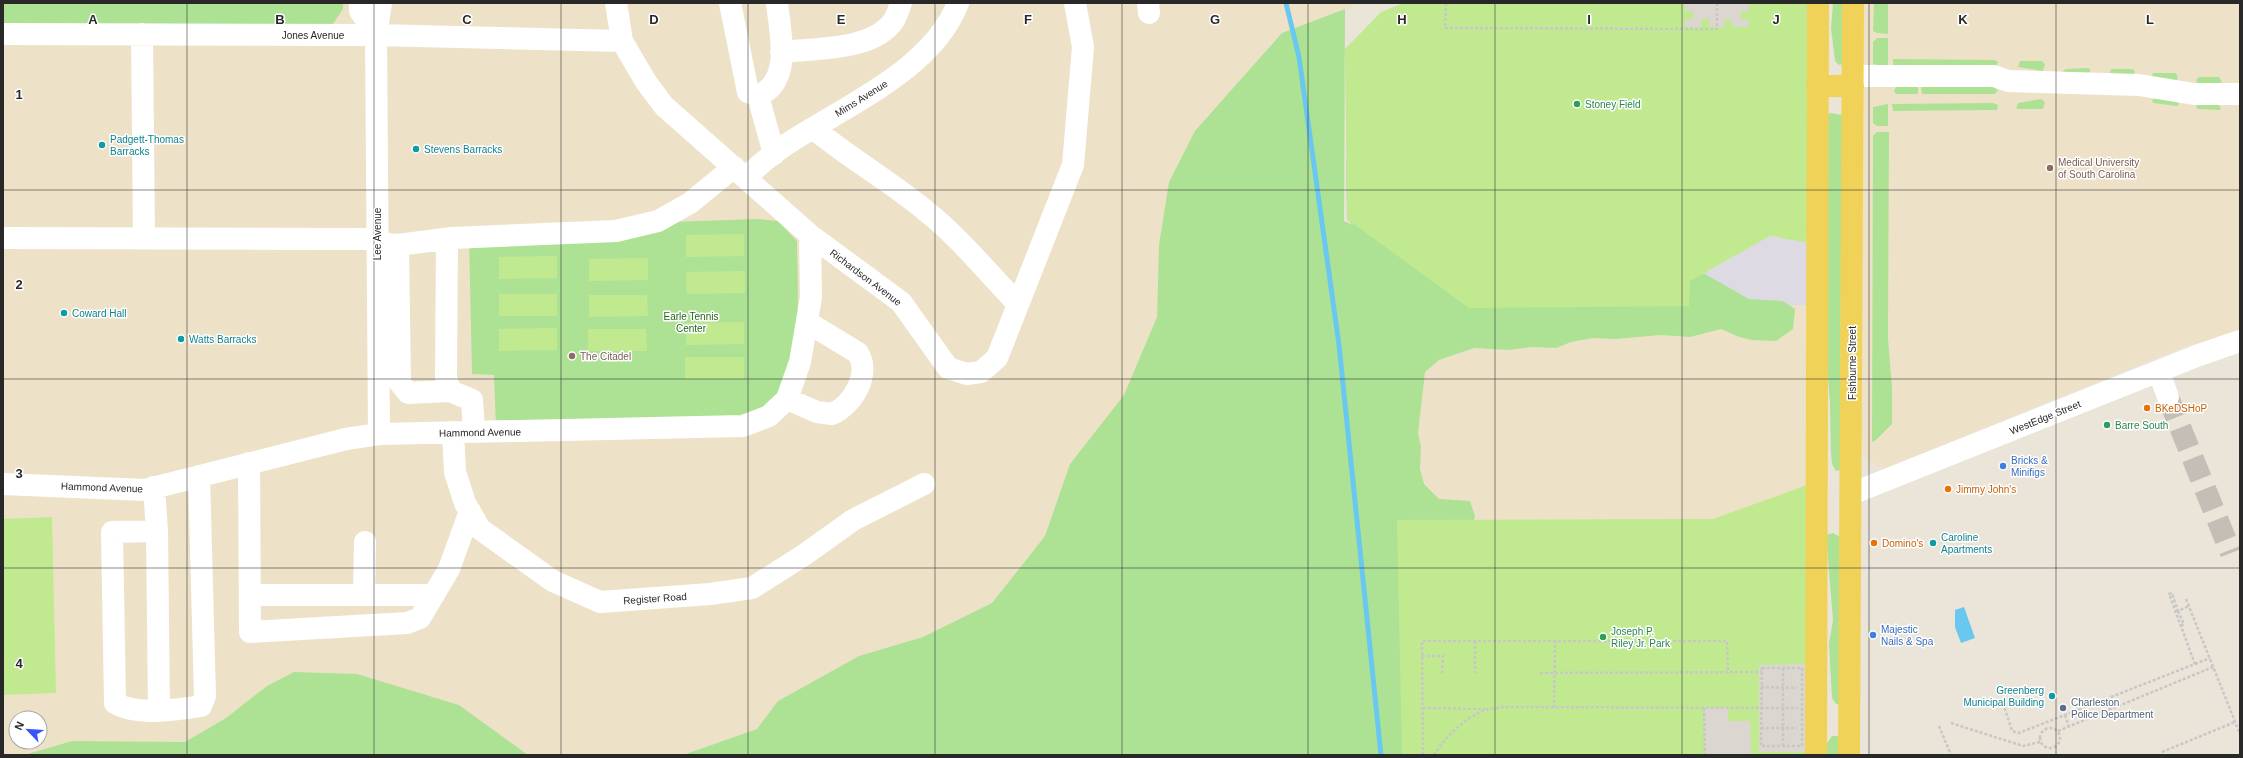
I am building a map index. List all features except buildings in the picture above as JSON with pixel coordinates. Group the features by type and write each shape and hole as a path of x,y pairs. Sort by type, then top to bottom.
{"main road":[{"path":"1816,755 1807,719 1816,521 1818,3"},
{"name":"Fishburne Street","path":"1849,755 1853,3"},
{"path":"1817,86 1853,81"},
{"path":"1816,521 1851,498"},
{"path":"1807,719 1850,724"}],"street":[{"path":"360,3 360,11 376,35"},
{"name":"Lee Avenue","path":"379,434 389,334 388,242 376,35 381,3"},
{"name":"Richardson Avenue","path":"616,3 622,41 646,82 664,106 810,235 901,302 948,368 967,374 981,372 997,358 1073,165 1083,47 1075,3"},
{"path":"730,3 748,92 758,96 768,92 776,81 781,65 777,3"},
{"path":"781,52 860,44 879,35 894,20 901,3"},
{"name":"Mims Avenue","path":"3,238 144,237 388,242 616,231 658,221 740,172 774,154 902,73 935,42 958,3"},
{"name":"Jones Avenue","path":"3,34 376,35 622,41"},
{"path":"142,34 144,237"},
{"path":"1853,81 1994,76 2008,81 2139,85 2194,94 2240,94"},
{"path":"758,96 774,154"},
{"path":"813,128 842,152 894,186 936,219 1018,304"},
{"name":"Hammond Avenue","path":"3,484 145,490 346,439 379,434 743,426 769,416 787,399 800,362 811,297 810,235"},
{"path":"389,334 400,384 408,393 450,391 446,377 447,239"},
{"path":"787,399 816,412 832,414 848,404 861,379 863,370 862,361 858,353 807,322"},
{"name":"WestEdge Street","path":"1851,498 2199,355 2240,341"},
{"path":"2159,372 2168,397"},
{"name":"Register Road","path":"450,391 472,400 455,472 470,511 480,529 552,581 600,602 710,594 752,588 804,555 853,520 924,484"},
{"path":"249,463 250,632 407,623 420,618 449,569 470,511"},
{"path":"157,531 112,532 115,703 122,708 159,710 201,706 205,696 199,476"},
{"path":"154,487 157,531 159,710"},
{"path":"364,595 365,542"},
{"path":"250,595 434,595"}],"path":[{"path":"1446,3 1445,28 1717,29 1717,3"},
{"path":"2181,626 2184,624 2172,593 2169,594 2195,664"},
{"path":"2186,599 2240,734"},
{"path":"2178,610 2189,606"},
{"path":"1423,755 1422,641 1727,641 1728,673"},
{"path":"1475,641 1475,673"},
{"path":"1554,708 1555,641"},
{"path":"1422,656 1443,656 1442,673"},
{"path":"1976,701 1989,703 2002,700 2012,730 2019,732 2210,658"},
{"path":"2040,742 2041,732 2046,728 2052,728 2058,731 2069,727 2213,667"},
{"path":"1762,668 1802,668 1802,688 1807,719 1802,746 1761,746 1762,668"},
{"path":"1783,668 1783,746"},
{"path":"1540,673 1762,672"},
{"path":"1762,687 1802,688"},
{"path":"2105,699 2110,710"},
{"path":"1423,708 1783,708 1807,719"},
{"path":"1704,708 1705,755"},
{"path":"1434,755 1440,745 1460,725 1486,709"},
{"path":"2065,715 2069,727"},
{"path":"1761,728 1783,728 1807,719"},
{"path":"2162,752 2235,722"},
{"path":"1951,723 2023,746 2040,742"},
{"path":"1939,726 1951,755"},
{"path":"2040,742 2048,748 2055,747 2060,738 2058,731"}],"shaded area":[{"name":"The Citadel","path":"3,3 1362,3 1282,33 1169,182 1159,245 1157,317 1124,395 1070,464 1045,536 992,603 923,637 859,656 778,701 757,729 683,755 528,755 524,751 226,718 185,742 72,741 48,748 48,710 8,710 8,750 41,750 24,755 3,755"},
{"path":"1685,3 1749,3 1749,11 1741,11 1741,19 1749,20 1749,27 1732,27 1732,20 1725,19 1725,27 1709,27 1709,19 1701,19 1701,27 1685,27 1685,19 1693,19 1693,11 1685,11"},
{"name":"Medical University of South Carolina","path":"1861,3 2240,3 2240,334 2183,347 1886,468 1880,467 1868,461 1864,457 1860,440"},
{"path":"1770,236 1808,243 1808,305 1689,306 1690,281"},
{"path":"1808,305 1807,485 1713,519 1397,520 1393,308"},
{"path":"1806,664 1806,752 1759,752 1759,665"},
{"path":"1704,708 1728,708 1728,721 1750,721 1751,755 1705,755"}],"green space":[{"path":"3,3 343,3 343,9 328,31 3,30"},
{"name":"Stoney Field","path":"1404,3 1809,3 1808,243 1770,236 1690,281 1689,306 1469,308 1347,219 1345,49 1381,12"},
{"path":"1833,3 1845,3 1843,64 1839,65 1835,61 1831,28"},
{"path":"1874,3 1888,3 1888,34 1873,31"},
{"path":"1345,9 1344,221 1353,225 1347,219 1346,160 1624,272 1705,274 1749,299 1783,301 1795,309 1793,329 1776,341 1752,340 1739,337 1721,329 1690,337 1661,335 1615,339 1593,338 1571,342 1556,348 1532,347 1508,350 1474,348 1439,360 1425,372 1418,433 1421,447 1420,469 1424,484 1439,499 1470,501 1475,516 1402,755 683,755 757,729 778,701 859,656 923,637 992,603 1045,536 1070,464 1124,395 1157,317 1159,245 1169,182 1195,131 1282,33"},
{"path":"1877,38 1888,38 1888,67 1873,64 1873,42"},
{"path":"1893,59 1995,60 1998,62 1996,67 1893,66"},
{"path":"2020,61 2042,61 2045,64 2043,71 2018,67"},
{"path":"2066,69 2090,69 2090,74 2063,73"},
{"path":"2111,69 2133,69 2135,72 2133,75 2110,74"},
{"path":"2153,73 2176,73 2178,79 2152,77"},
{"path":"2199,77 2219,77 2222,82 2220,84 2198,84 2196,80"},
{"path":"1896,87 1918,87 1918,94 1896,94 1894,91"},
{"path":"1921,87 1993,87 1998,90 1995,94 1922,94"},
{"path":"2156,98 2177,101 2179,104 2177,106 2153,103 2152,100"},
{"path":"2041,99 2045,102 2043,109 2016,108 2018,103"},
{"path":"1993,103 1998,105 1997,110 1893,111 1892,104"},
{"path":"1888,104 1888,126 1877,126 1873,123 1873,107"},
{"path":"2198,104 2219,105 2221,109 2198,109 2196,107"},
{"path":"1831,113 1842,115 1840,470 1836,471 1832,464 1831,452 1830,404 1826,349 1827,115"},
{"path":"1877,132 1889,132 1888,339 1892,387 1892,424 1872,442 1873,136"},
{"name":"Earle Tennis Center","path":"758,219 778,221 797,241 798,304 794,350 789,371 781,389 765,408 752,417 496,426 494,375 472,374 469,237 669,222"},
{"path":"744,234 744,256 686,257 686,235"},
{"path":"557,256 557,278 499,279 499,257"},
{"path":"648,258 648,280 589,281 589,259"},
{"path":"745,271 745,293 687,294 686,272"},
{"path":"499,294 557,294 557,316 499,316"},
{"path":"589,295 647,295 648,316 589,317"},
{"path":"744,322 744,344 686,345 686,323"},
{"path":"557,328 557,350 499,351 499,329"},
{"path":"588,329 646,329 647,351 588,351"},
{"path":"685,357 744,357 744,379 685,379"},
{"name":"Joseph P. Riley Jr. Park","path":"1807,485 1807,755 1402,755 1397,520 1713,519"},
{"path":"52,517 56,693 3,695 3,519"},
{"path":"1833,533 1840,537 1839,704 1836,704 1832,698 1829,644 1833,620 1826,535"},
{"path":"294,672 357,674 459,705 528,755 24,755 41,750 48,750 48,748 72,741 185,742 226,718 267,686"},
{"path":"1832,736 1838,736 1841,755 1823,755 1825,746"}],"water":[{"path":"1964,607 1975,638 1961,643 1955,627 1955,610"}],"waterway":[{"path":"1286,3 1299,57 1339,345 1381,755"}],"tunnel":[{"path":"2168,397 2231,553"}],"place":[{"name":"Stoney Field","path":"1577,104"},
{"name":"Padgett-Thomas Barracks","path":"102,145"},
{"name":"Stevens Barracks","path":"416,149"},
{"name":"Medical University of South Carolina","path":"2050,168"},
{"name":"Coward Hall","path":"64,313"},
{"name":"Watts Barracks","path":"181,339"},
{"name":"The Citadel","path":"572,356"},
{"name":"BKeDSHoP","path":"2147,408"},
{"name":"Barre South","path":"2107,425"},
{"name":"Bricks & Minifigs","path":"2003,466"},
{"name":"Jimmy John's","path":"1948,489"},
{"name":"Domino's","path":"1874,543"},
{"name":"Caroline Apartments","path":"1933,543"},
{"name":"Majestic Nails & Spa","path":"1873,635"},
{"name":"Joseph P. Riley Jr. Park","path":"1603,637"},
{"name":"Greenberg Municipal Building","path":"2052,696"},
{"name":"Charleston Police Department","path":"2063,708"}]}
